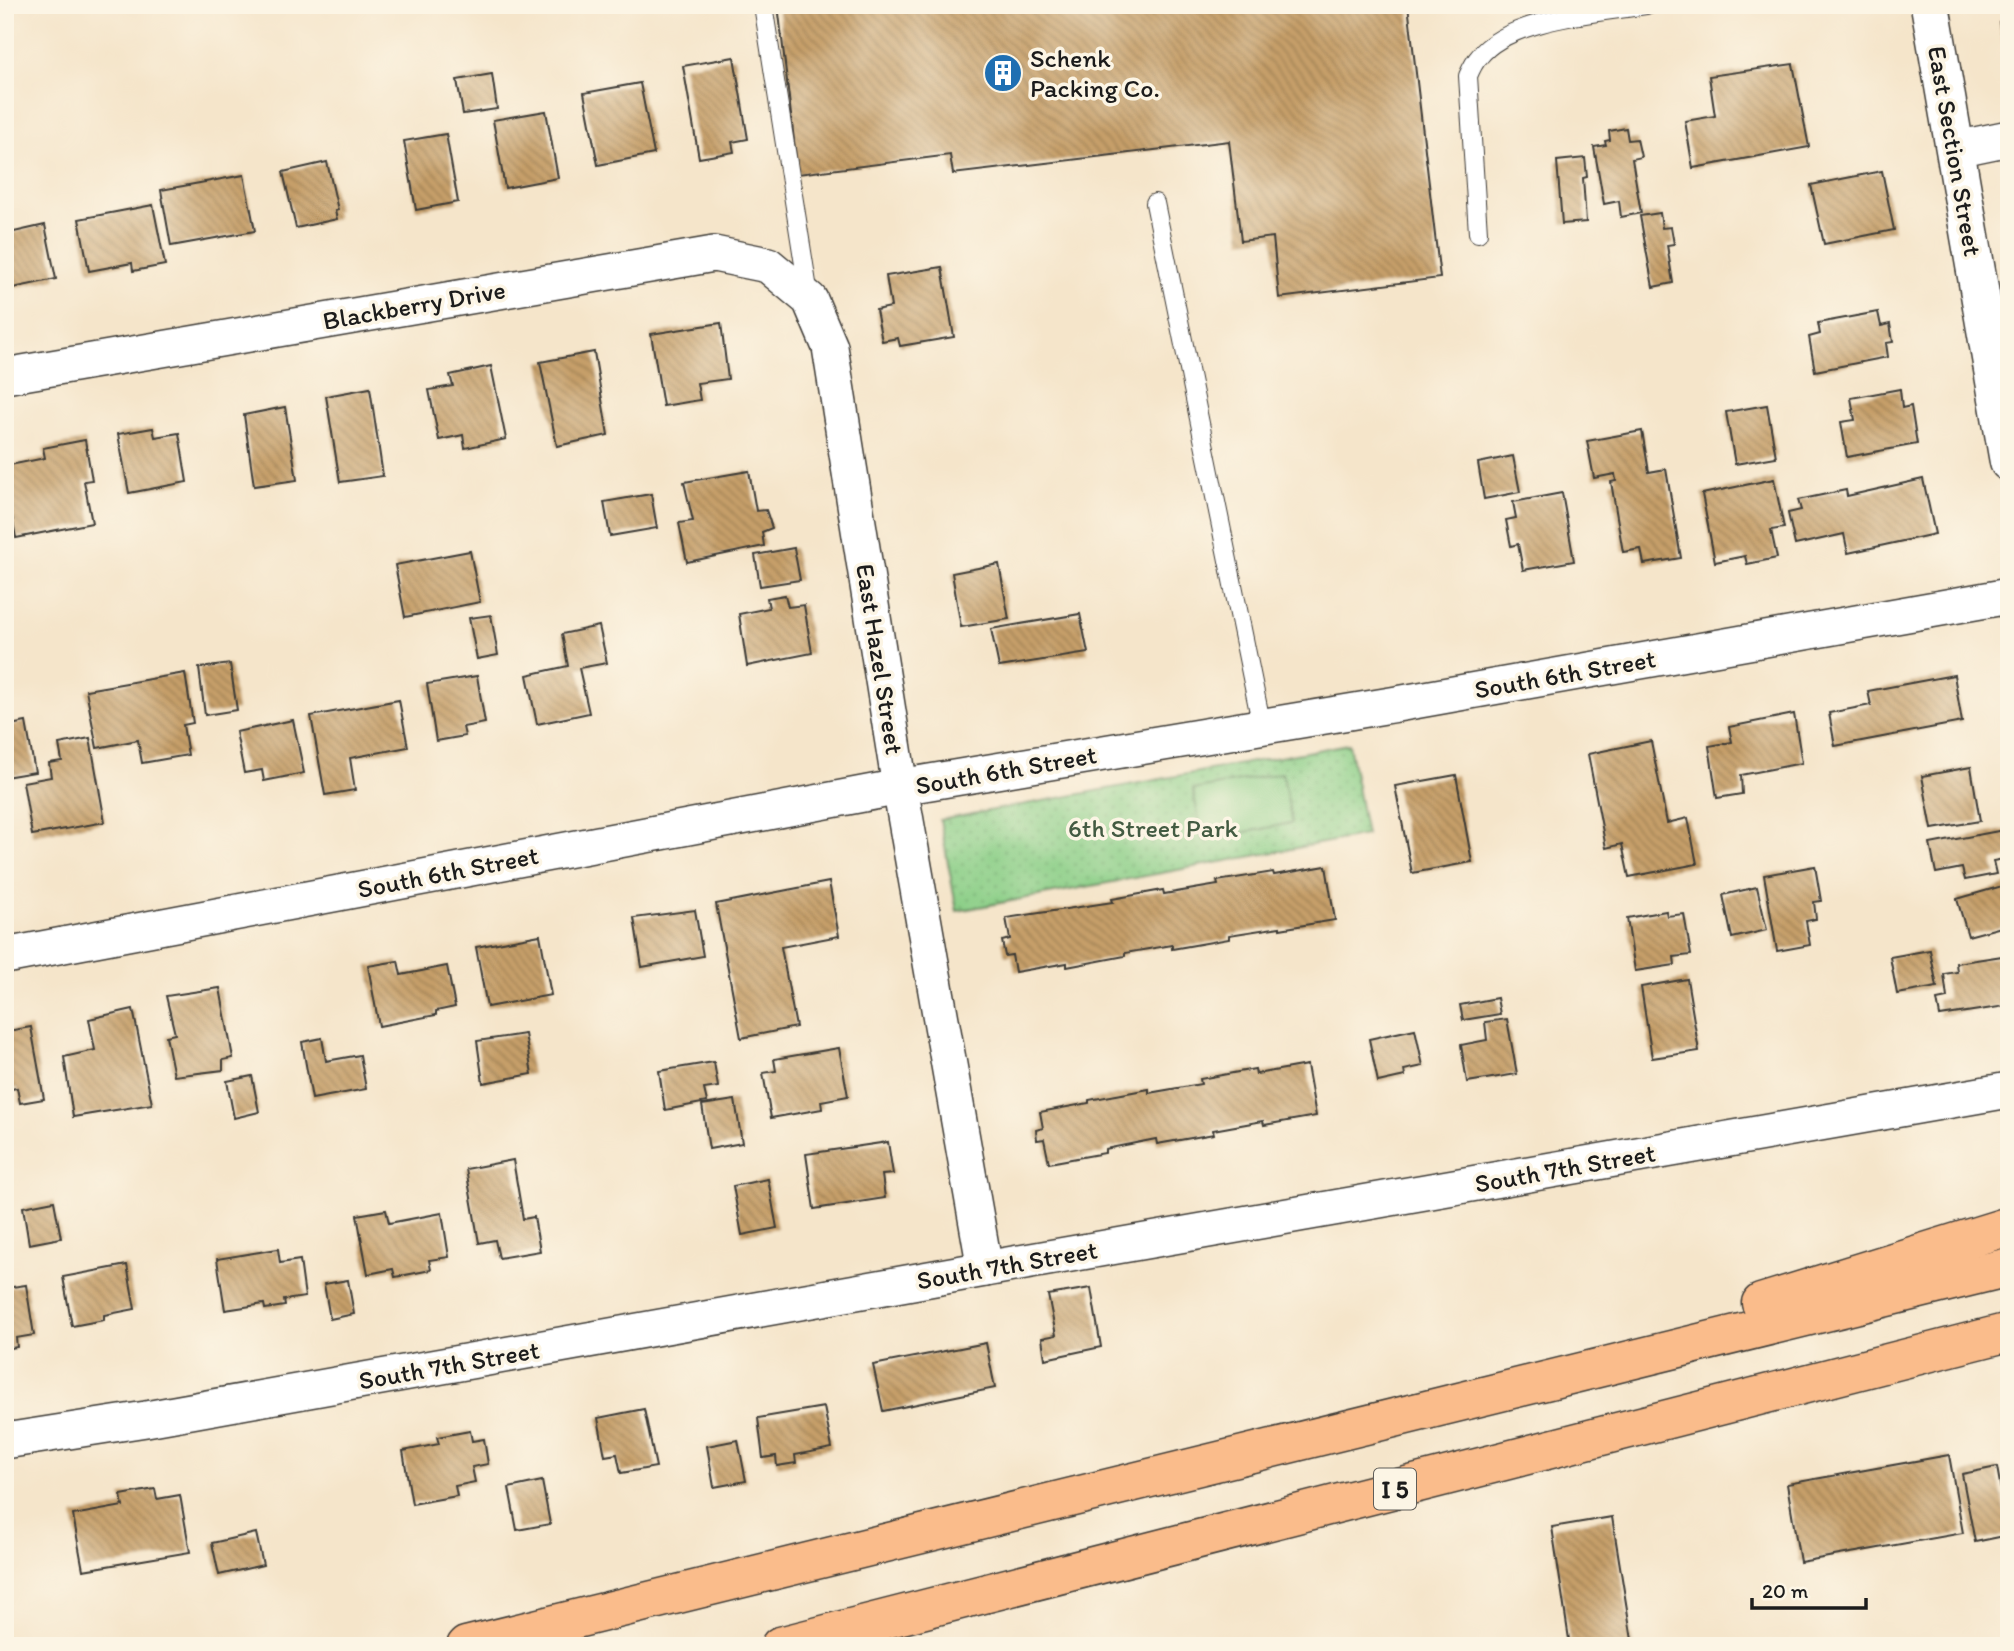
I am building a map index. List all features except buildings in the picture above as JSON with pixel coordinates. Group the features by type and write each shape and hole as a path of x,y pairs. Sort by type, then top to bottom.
{"highway":[{"path":"1377,1421 2009,1226"},
{"path":"466,1646 2009,1266"},
{"name":"I 5","path":"780,1646 2009,1332"}],"street":[{"name":"East Section Street","path":"1930,5 1956,149 2000,354 2009,462"},
{"path":"1956,149 2009,138"},
{"name":"Blackberry Drive","path":"5,376 714,254 768,265 810,300"},
{"name":"East Hazel Street","path":"810,300 830,347 900,788 985,1269"},
{"name":"South 6th Street","path":"5,956 900,788 2009,596"},
{"name":"South 7th Street","path":"5,1441 146,1419 2009,1090"}],"lane":[{"path":"763,5 810,300"},
{"path":"1478,233 1468,76 1479,56 1497,41 1528,26 1647,5"},
{"path":"1155,204 1262,727"}],"green space":[{"name":"6th Street Park","path":"1349,744 1366,835 957,911 940,820"},
{"path":"1282,773 1292,823 1203,840 1193,790"}],"place":[{"name":"Schenk Packing Co.","path":"1003,73"}]}
